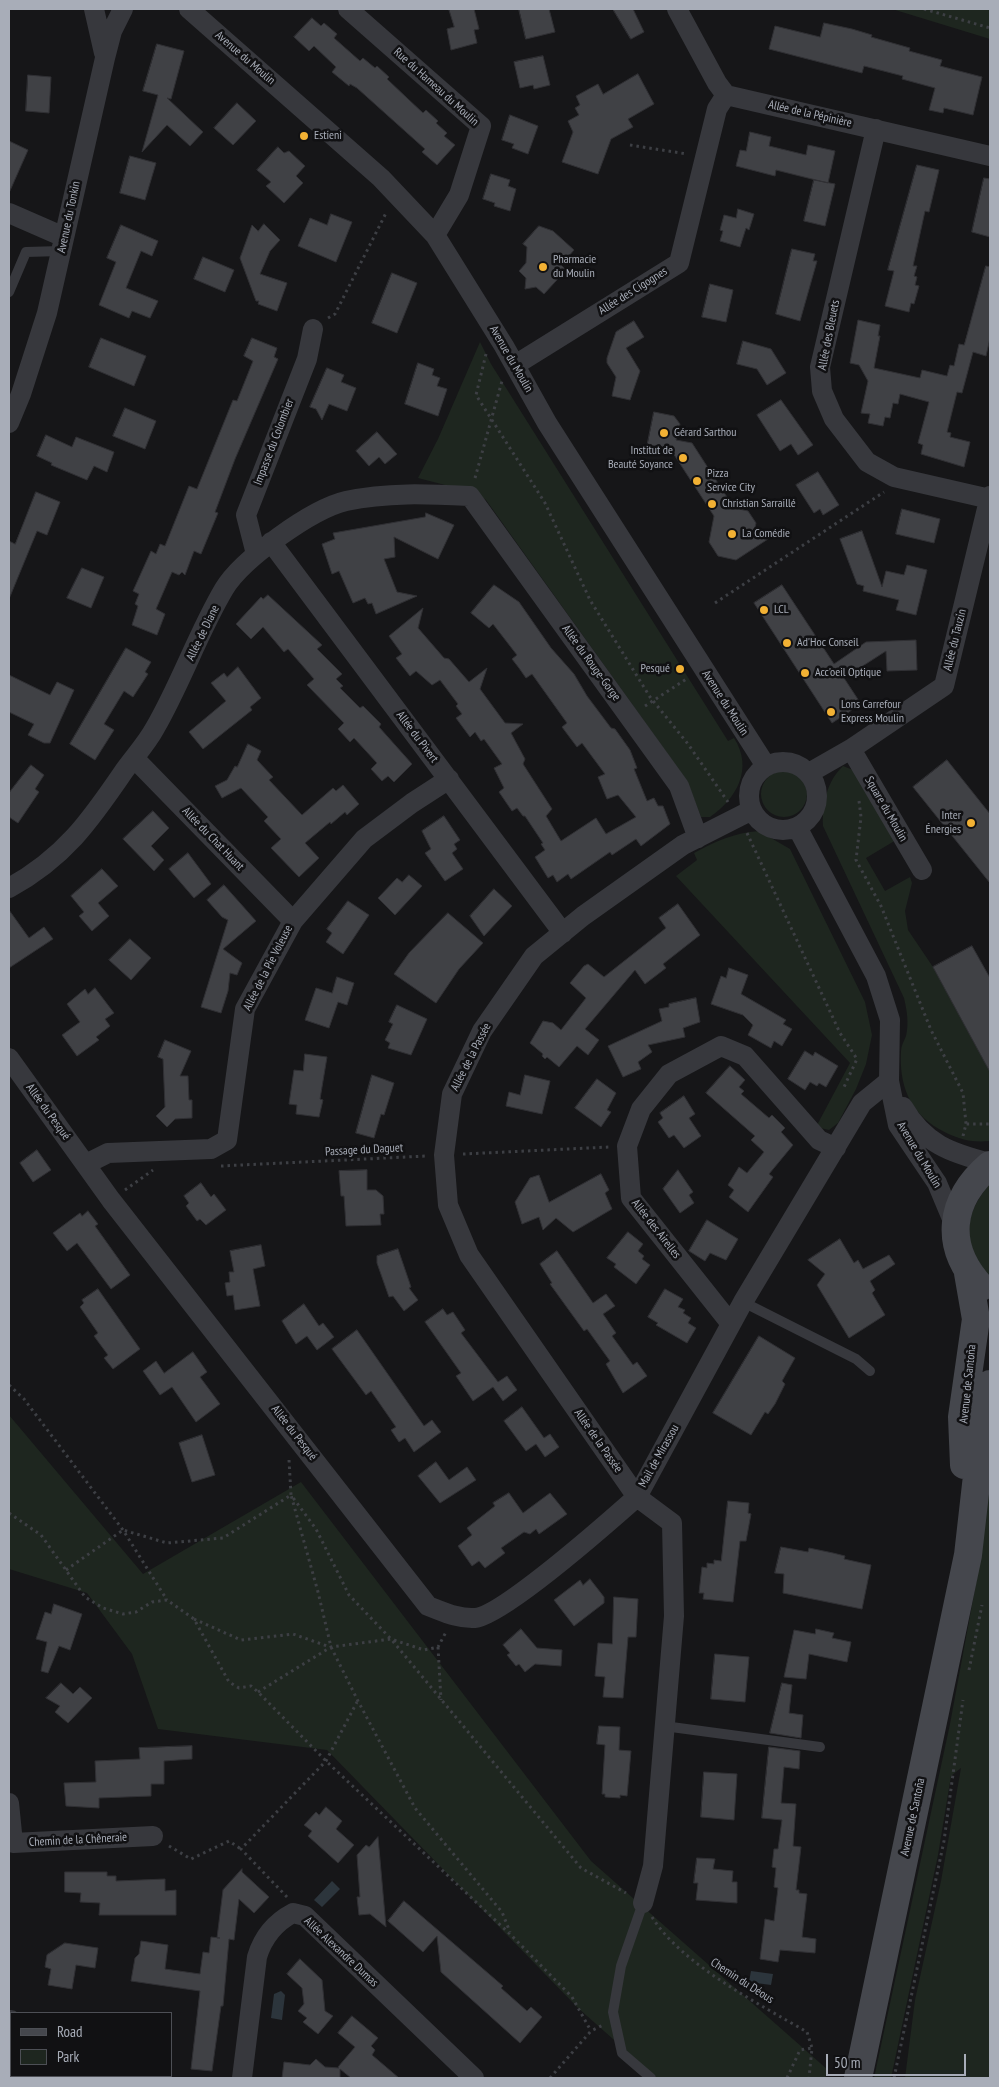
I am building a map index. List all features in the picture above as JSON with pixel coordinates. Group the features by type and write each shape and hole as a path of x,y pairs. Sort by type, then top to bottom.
{"main road":[{"path":"990,1164 974,1179 961,1201 955,1226 958,1250 968,1273 990,1294"},
{"name":"Avenue de Santoña","path":"968,1273 976,1319 962,1417 968,1555"},
{"name":"Avenue de Santoña","path":"858,2078 968,1555 984,1414 990,1384"}],"street":[{"path":"94,9 104,58"},
{"name":"Avenue du Tonkin","path":"9,423 21,394 47,313 104,58 112,31 123,9"},
{"name":"Avenue du Moulin","path":"189,9 381,178 435,235 504,346 547,423 766,766"},
{"name":"Rue du Hameau du Moulin","path":"348,9 481,126 459,195 435,235"},
{"path":"677,9 726,95"},
{"name":"Allée de la Pépinière","path":"726,95 990,156"},
{"name":"Allée des Cigognes","path":"515,365 679,263 716,109 726,95"},
{"name":"Allée des Bleuets","path":"876,129 820,366 822,391 834,419 867,462 894,477 990,497"},
{"path":"9,213 63,244"},
{"name":"Impasse du Colombier","path":"264,548 246,514 307,358 313,329"},
{"name":"Allée de Diane","path":"9,888 58,855 86,826 154,730 225,587 264,548 319,512 344,501 402,493 470,496"},
{"name":"Allée du Rouge-Gorge","path":"470,496 679,786 698,838"},
{"name":"Allée du Tauzin","path":"809,773 851,749 944,686 990,497"},
{"name":"Allée du Pivert","path":"264,548 449,780 563,933"},
{"name":"Square du Moulin","path":"851,749 922,870"},
{"name":"Allée du Chat Huant","path":"134,758 293,921"},
{"path":"784,762 802,767 809,773 817,792 817,803 806,821 797,827 787,830 771,827 758,819 752,810 749,800 753,780 766,766 784,762"},
{"name":"Allée de la Pie Voleuse","path":"86,1164 108,1153 211,1149 227,1140 245,1009 293,921 364,839 412,803 449,780"},
{"name":"Allée de la Passée","path":"637,1497 469,1255 448,1205 444,1155 452,1094 482,1030 534,956 675,850 752,810"},
{"name":"Avenue du Moulin","path":"797,827 876,976 890,1020 889,1082 898,1125 937,1182 955,1226"},
{"name":"Allée des Airelles","path":"731,1324 631,1198 627,1146 641,1109 670,1074 721,1046 745,1056 819,1140 836,1148"},
{"name":"Allée du Pesqué","path":"9,1058 111,1200 428,1606 454,1617 477,1618 499,1608 588,1540 637,1497"},
{"name":"Avenue du Moulin","path":"889,1082 914,1126 937,1144 956,1154 990,1164"},
{"name":"Mail de Mirassou","path":"643,1902 653,1866 674,1616 672,1523 637,1497 743,1302 862,1103 889,1082"},
{"name":"Chemin de la Chêneraie","path":"9,1803 13,1843 153,1836"},
{"name":"Allée Alexandre Dumas","path":"242,2078 257,1957 262,1939 282,1919 292,1913 305,1916 474,2078"}],"lane":[{"path":"9,292 26,252 63,244"},
{"path":"743,1302 856,1359 870,1371"},
{"path":"664,1726 820,1746"},
{"path":"643,1902 621,1966 613,2012 622,2053 650,2078"}],"path":[{"path":"924,9 990,28"},
{"path":"942,14 944,9"},
{"path":"630,145 705,158"},
{"path":"313,329 335,314 396,194"},
{"path":"504,346 486,354 476,394 545,503 590,600 653,701 688,744 730,804"},
{"path":"470,496 500,384 515,365"},
{"path":"715,603 894,485 894,477"},
{"path":"630,717 703,668"},
{"path":"858,798 861,817 856,860 894,936 931,1030 963,1093 966,1124 962,1144"},
{"path":"745,830 840,1033 857,1059 844,1087"},
{"path":"966,1124 990,1124"},
{"name":"Passage du Daguet","path":"214,1166 627,1146"},
{"path":"111,1200 154,1169"},
{"path":"9,1385 24,1398 123,1530 167,1600 194,1619 241,1640 293,1634 331,1647"},
{"path":"287,1424 291,1495 331,1647 416,1808 502,1912 511,1935"},
{"path":"123,1530 167,1543 223,1538 291,1495"},
{"path":"291,1495 316,1529 349,1595 391,1640 581,1868 643,1902"},
{"path":"9,1513 41,1535 85,1597 103,1608 123,1614 136,1612 152,1602 167,1600"},
{"path":"66,1570 123,1530"},
{"path":"967,1678 982,1612 982,1602"},
{"path":"441,1700 438,1647 454,1617"},
{"path":"194,1619 229,1682 239,1688 251,1686 258,1692 326,1761 511,1935 572,1997 591,2030"},
{"path":"258,1692 331,1647 391,1640 424,1650 438,1647"},
{"path":"894,2078 944,1841 963,1698"},
{"path":"241,1849 326,1761 358,1701"},
{"path":"153,1836 191,1859 228,1841 241,1849 291,1900 292,1913"},
{"name":"Chemin du Déous","path":"643,1902 662,1934 720,1981 807,2032 812,2048"},
{"path":"550,2078 591,2030 615,2020"},
{"path":"787,2078 800,2050 812,2048 809,2078"}],"green space":[{"path":"892,9 990,9 990,39"},
{"path":"480,342 491,364 728,741 734,738 740,750 742,772 739,782 728,801 710,817 701,817 687,781 486,500 476,493 418,478 438,439"},
{"path":"843,766 858,772 896,840 866,858 885,891 910,877 912,883 905,911 908,930 933,967 990,1072 990,1141 964,1140 939,1129 913,1106 904,1086 901,1049 906,1036 907,1012 904,998 823,826 823,809 829,786"},
{"path":"784,771 797,775 803,781 807,794 803,807 797,813 784,817 771,813 765,807 761,794 765,781 771,775"},
{"path":"759,831 790,849 865,1002 872,1035 866,1064 856,1089 838,1123 829,1130 816,1127 850,1063 676,876 697,860 694,853 725,838"},
{"path":"990,1183 990,1278 974,1253 969,1230 974,1208"},
{"path":"9,1415 143,1574 301,1482 591,1861 828,2070 825,2078 657,2078 578,2008 327,1750 158,1729 132,1654 87,1593 9,1569"},
{"path":"990,1426 990,2078 905,2078 915,2000 941,1881 961,1768 951,1776 938,1855 891,2078 874,2078 950,1724 977,1578"}],"shaded area":[{"path":"332,1881 340,1889 322,1907 314,1900"},
{"path":"751,1971 773,1974 771,1985 749,1982"},
{"path":"281,1991 285,1995 282,2020 271,2018 274,1994"}],"building":[{"path":"449,9 474,9 479,29 474,30 477,43 451,50 447,29 454,27"},
{"path":"519,9 549,9 555,32 526,39"},
{"path":"613,9 633,9 644,32 631,39"},
{"path":"312,18 321,26 324,23 337,34 334,38 360,61 363,58 375,68 377,66 389,77 387,79 423,113 426,110 438,121 436,123 447,133 444,136 455,145 437,165 422,152 425,149 357,88 350,84 349,86 332,72 336,67 314,46 309,51 294,37"},
{"path":"824,23 872,35 871,37 910,48 909,51 942,60 940,66 982,77 973,115 944,108 943,113 929,110 935,88 902,79 903,76 864,66 862,73 769,49 775,26 820,37"},
{"path":"157,44 184,51 171,99 167,98 203,132 190,146 167,125 142,152 158,95 143,91"},
{"path":"543,56 550,85 534,89 533,85 520,88 514,62"},
{"path":"638,74 654,104 628,119 633,127 611,139 598,174 562,162 573,132 568,121 579,115 575,108 580,105 576,96 598,84 603,94"},
{"path":"28,75 51,77 49,113 26,111"},
{"path":"237,103 256,121 233,145 214,128"},
{"path":"510,115 538,126 528,154 512,148 514,144 502,140"},
{"path":"750,132 771,137 769,146 806,155 808,145 835,151 828,183 776,170 775,176 736,166 740,150 746,151"},
{"path":"9,141 28,150 9,193"},
{"path":"278,147 284,153 289,151 305,166 296,176 303,183 284,203 266,186 271,182 257,170"},
{"path":"130,156 156,163 145,200 120,193"},
{"path":"917,165 939,170 929,212 925,211 913,266 917,266 914,276 917,277 915,285 919,286 914,304 911,303 909,312 885,306 894,271 888,270"},
{"path":"491,174 510,180 508,186 516,189 510,211 494,206 495,203 483,199"},
{"path":"984,178 990,179 990,237 972,232"},
{"path":"814,180 835,184 825,226 804,221"},
{"path":"738,209 754,214 749,230 746,228 740,247 720,241 723,231 720,230 724,215 736,218"},
{"path":"331,214 352,222 336,262 298,246 310,218 327,225"},
{"path":"264,224 280,240 270,251 260,274 287,283 277,311 258,304 259,301 256,301 240,258 252,225 258,231"},
{"path":"121,225 158,241 152,256 141,251 126,288 158,301 150,318 132,311 129,318 99,305 116,262 107,258"},
{"path":"539,226 553,231 574,250 561,265 566,270 544,294 536,287 525,289 526,278 519,271 526,263 527,247 523,244"},
{"path":"792,249 815,254 813,261 817,261 800,321 776,314"},
{"path":"203,257 234,270 225,292 194,279"},
{"path":"986,266 990,267 990,338 986,356 973,352 962,393 957,392 947,432 951,433 950,437 970,442 964,467 921,454 923,445 918,443 929,402 900,394 898,404 893,403 890,418 885,417 883,426 868,423 870,414 861,413 868,381 859,365 850,363 858,320 880,325 878,336 880,336 874,368 920,378 922,370 947,376 950,365 954,366 959,344 964,345"},
{"path":"392,273 417,283 397,333 372,323"},
{"path":"710,284 733,290 726,322 702,317"},
{"path":"634,321 644,337 626,348 640,371 630,400 612,396 616,377 607,363 607,358 616,332"},
{"path":"101,338 146,356 134,386 89,367"},
{"path":"252,338 277,348 274,357 278,359 235,459 215,512 218,513 201,554 194,551 185,575 182,572 179,575 172,572 156,609 165,614 157,635 132,625 138,606 135,604 139,594 133,591 151,551 156,554 160,544 165,546 189,486 197,489 233,400 237,401 253,361 244,356"},
{"path":"743,341 771,349 786,373 767,385 757,369 737,364"},
{"path":"418,363 434,369 432,375 440,378 437,386 447,389 438,416 405,404"},
{"path":"327,368 344,375 341,382 356,388 347,411 329,404 322,420 316,409 310,407"},
{"path":"781,400 813,445 798,455 791,444 780,451 757,415"},
{"path":"125,408 156,421 145,449 113,436"},
{"path":"654,412 674,416 680,424 676,440 692,443 734,508 748,511 756,523 753,536 768,539 736,560 718,556 709,542 714,516 673,453 647,447"},
{"path":"377,432 397,454 385,464 379,457 369,466 356,451"},
{"path":"46,435 72,447 76,437 114,452 107,472 94,466 87,480 51,465 52,463 37,456"},
{"path":"818,472 839,505 823,515 820,509 814,513 796,485"},
{"path":"36,492 60,502 47,535 37,531 9,599 9,541 15,544"},
{"path":"902,509 940,519 934,543 896,534"},
{"path":"426,513 454,525 438,559 394,537 395,557 384,559 397,592 417,596 376,614 372,603 368,604 365,598 353,603 339,571 332,574 322,544 335,539 333,533 425,517"},
{"path":"862,531 882,587 886,571 904,575 907,565 927,570 916,615 896,610 899,600 863,591 864,586 857,584 840,539"},
{"path":"82,568 104,577 91,608 67,598"},
{"path":"494,585 519,602 551,648 574,674 587,696 611,728 615,729 630,750 637,768 634,769 647,801 654,798 658,806 663,806 670,824 641,846 636,839 612,855 610,852 571,879 568,874 557,882 553,875 548,878 535,857 545,850 541,844 543,843 525,816 517,808 512,811 499,792 504,788 494,768 502,764 484,739 481,741 475,732 470,737 456,718 462,714 456,706 458,704 440,680 432,685 416,671 410,676 396,658 402,654 389,636 423,608 418,628 444,658 449,659 469,682 487,668 480,689 505,723 523,724 511,733 525,759 523,764 552,809 546,816 561,841 596,818 606,834 636,817 618,795 607,799 598,777 605,774 582,743 577,747 562,727 567,723 532,674 526,678 512,659 517,655 493,624 489,628 471,613"},
{"path":"782,585 834,664 866,642 916,640 917,670 887,671 886,651 844,678 861,704 832,723 754,603"},
{"path":"268,595 322,645 317,649 342,674 336,679 343,686 340,688 360,708 363,706 381,724 379,727 412,764 394,782 388,776 382,781 371,769 377,763 354,738 350,742 338,729 344,723 307,685 314,679 288,649 284,652 263,627 251,639 236,624 261,597 263,599"},
{"path":"126,648 151,662 145,672 148,674 133,697 124,691 104,724 114,730 95,760 70,744"},
{"path":"238,667 261,698 250,707 252,710 203,749 189,732 226,701 211,683 224,673 227,677"},
{"path":"9,675 50,695 57,682 74,690 50,743 44,743 28,735 34,724 9,712"},
{"path":"248,744 261,751 257,760 273,777 269,780 302,815 333,788 336,791 343,785 359,804 347,815 345,812 331,824 330,822 305,843 319,858 299,877 271,848 281,839 264,821 268,817 241,788 222,798 215,786 227,780 235,766 237,767"},
{"path":"947,760 990,814 990,883 913,787"},
{"path":"31,765 44,775 35,789 39,792 18,823 9,817 9,793"},
{"path":"153,811 169,828 151,846 164,860 154,871 123,839"},
{"path":"444,816 460,840 454,844 457,849 452,853 463,869 445,881 425,853 431,849 422,831"},
{"path":"188,853 211,884 194,898 169,869"},
{"path":"102,869 118,886 98,903 109,916 92,931 79,916 84,912 71,896"},
{"path":"409,875 422,886 395,915 378,898 397,878 402,882"},
{"path":"224,885 256,921 223,949 242,963 237,975 230,973 228,991 221,1013 201,1007 228,920 222,917 207,900"},
{"path":"494,889 512,906 484,936 470,916"},
{"path":"348,901 369,915 343,954 326,942 332,933 327,929"},
{"path":"678,904 700,935 663,964 666,968 645,984 635,970 585,1029 599,1040 588,1055 577,1046 559,1067 547,1057 545,1059 542,1056 543,1054 530,1043 543,1021 553,1023 561,1030 586,998 570,983 584,966 588,964 604,977 666,928 659,918"},
{"path":"9,910 29,938 44,927 53,939 9,968"},
{"path":"448,913 483,943 459,969 436,1003 394,974 409,953"},
{"path":"130,939 151,958 131,980 109,960"},
{"path":"972,946 990,978 990,1072 933,967"},
{"path":"729,968 748,975 741,994 786,1020 783,1024 792,1029 782,1046 774,1041 771,1048 748,1035 753,1025 743,1015 711,1004 721,976 726,978"},
{"path":"337,977 354,983 347,1005 338,1002 329,1028 305,1020 316,988 332,993"},
{"path":"95,988 114,1013 105,1019 110,1026 96,1037 99,1040 77,1056 62,1035 80,1022 67,1004 85,989 88,994"},
{"path":"696,998 700,1022 683,1028 685,1037 648,1045 652,1052 638,1062 641,1069 623,1077 608,1046 662,1021 659,1009 669,1007 669,1004"},
{"path":"397,1005 427,1019 411,1055 388,1048 390,1043 385,1040 393,1024 389,1022"},
{"path":"165,1040 191,1051 180,1076 188,1076 189,1100 192,1100 192,1118 175,1119 167,1127 156,1116 165,1107 163,1059 158,1057"},
{"path":"805,1051 813,1056 815,1052 838,1066 826,1087 819,1083 817,1086 810,1082 805,1090 788,1079"},
{"path":"305,1054 327,1057 320,1099 323,1100 319,1117 296,1114 297,1105 289,1104 294,1070 303,1071"},
{"path":"730,1066 745,1080 739,1087 744,1091 741,1094 769,1118 772,1115 785,1128 781,1132 793,1145 769,1174 773,1177 748,1212 729,1197 734,1190 728,1185 739,1167 747,1173 764,1152 751,1140 755,1136 706,1093"},
{"path":"372,1075 394,1083 384,1115 381,1114 374,1138 356,1133"},
{"path":"525,1075 550,1081 542,1114 506,1106 509,1092 520,1095"},
{"path":"597,1079 616,1093 607,1110 611,1112 601,1127 575,1108"},
{"path":"684,1096 695,1114 689,1118 701,1136 684,1148 674,1135 669,1138 658,1122 663,1118 660,1113"},
{"path":"37,1150 51,1170 33,1182 20,1163"},
{"path":"367,1170 367,1190 376,1190 383,1196 384,1214 380,1214 381,1225 346,1226 344,1196 341,1196 339,1171"},
{"path":"678,1170 693,1192 689,1195 694,1203 680,1213 663,1189"},
{"path":"601,1174 609,1190 605,1193 612,1209 573,1232 556,1218 543,1230 539,1217 522,1224 515,1202 530,1178 539,1175 549,1202"},
{"path":"201,1183 211,1197 214,1194 226,1210 206,1225 200,1219 197,1221 186,1206 189,1203 184,1196"},
{"path":"88,1211 98,1224 95,1226 130,1275 111,1289 77,1243 67,1251 53,1233 80,1213 82,1216"},
{"path":"707,1220 738,1239 726,1260 710,1253 705,1261 689,1251"},
{"path":"628,1232 643,1244 638,1251 644,1256 642,1259 650,1265 636,1284 614,1267 616,1264 607,1258"},
{"path":"840,1239 854,1263 858,1260 863,1269 889,1255 895,1264 870,1281 875,1290 872,1293 885,1315 849,1338 817,1285 825,1274 808,1260"},
{"path":"261,1245 265,1266 253,1269 260,1306 235,1310 233,1295 227,1296 225,1283 230,1282 229,1272 234,1272 230,1251"},
{"path":"398,1249 411,1287 409,1288 418,1300 404,1311 393,1296 389,1297 377,1263 377,1256"},
{"path":"557,1251 593,1303 606,1294 615,1306 603,1314 616,1333 612,1336 633,1365 637,1362 647,1376 623,1393 606,1364 610,1361 587,1329 584,1331 550,1284 552,1283 540,1264"},
{"path":"98,1289 140,1349 113,1369 104,1358 108,1355 94,1336 98,1333 80,1307 84,1303 82,1300"},
{"path":"665,1289 683,1299 678,1307 685,1310 683,1313 691,1318 688,1323 696,1328 687,1343 656,1325 658,1323 648,1317"},
{"path":"304,1304 319,1326 323,1323 334,1337 317,1350 307,1336 296,1344 282,1321"},
{"path":"443,1309 447,1315 453,1312 465,1330 461,1333 498,1382 507,1376 517,1390 503,1401 493,1387 473,1401 456,1376 461,1373 425,1322"},
{"path":"357,1330 424,1426 432,1420 441,1432 414,1452 405,1438 399,1442 391,1430 396,1427 371,1391 366,1395 332,1349"},
{"path":"759,1336 795,1358 782,1381 785,1384 775,1404 768,1414 765,1412 751,1435 713,1413"},
{"path":"193,1352 207,1372 200,1377 220,1404 196,1422 172,1387 160,1395 143,1371 156,1361 164,1373"},
{"path":"522,1407 544,1438 550,1434 559,1447 545,1457 536,1444 526,1451 504,1421"},
{"path":"202,1435 215,1475 192,1482 179,1443"},
{"path":"436,1462 449,1480 467,1467 476,1480 440,1503 418,1476"},
{"path":"509,1493 523,1513 550,1493 567,1514 539,1534 536,1529 530,1534 524,1532 501,1548 505,1553 485,1568 479,1561 472,1566 458,1546 472,1535 467,1528 495,1506 493,1503"},
{"path":"728,1501 749,1503 748,1513 751,1514 746,1541 740,1541 733,1602 703,1599 704,1593 699,1593 702,1567 707,1568 707,1563 714,1564 714,1560 721,1561"},
{"path":"781,1547 808,1552 809,1548 845,1556 844,1559 871,1565 862,1609 783,1593 784,1574 775,1573"},
{"path":"590,1579 604,1597 604,1603 574,1626 554,1600 580,1580 583,1585"},
{"path":"614,1597 638,1599 636,1637 628,1637 623,1698 603,1697 605,1677 595,1676 598,1643 612,1644"},
{"path":"54,1604 82,1614 70,1650 59,1646 48,1673 41,1671 47,1642 36,1639 45,1612 51,1614"},
{"path":"521,1629 537,1648 562,1650 561,1666 535,1664 525,1672 519,1664 516,1666 507,1655 510,1653 503,1645"},
{"path":"816,1629 834,1633 832,1638 851,1642 847,1662 809,1654 806,1679 784,1677 794,1630 815,1634"},
{"path":"715,1654 749,1657 745,1702 711,1699"},
{"path":"61,1683 73,1694 80,1687 92,1698 68,1723 55,1712 60,1706 46,1698"},
{"path":"782,1683 792,1685 789,1713 803,1715 801,1738 770,1733"},
{"path":"599,1726 620,1727 619,1750 631,1751 627,1796 620,1795 620,1798 605,1797 605,1794 602,1794 605,1745 597,1744"},
{"path":"192,1746 192,1759 164,1761 164,1784 151,1784 151,1796 99,1798 99,1808 66,1806 64,1783 96,1782 95,1761 140,1759 139,1748"},
{"path":"769,1747 800,1751 799,1769 784,1767 781,1803 796,1804 793,1846 801,1847 796,1890 799,1890 799,1893 807,1894 802,1937 816,1939 815,1953 780,1950 778,1962 760,1959 765,1919 774,1921 778,1888 774,1887 776,1868 772,1867 774,1849 778,1849 782,1820 762,1818"},
{"path":"704,1772 737,1774 734,1820 701,1817"},
{"path":"326,1807 342,1821 336,1829 354,1845 338,1863 308,1836 312,1831 304,1825 316,1812 319,1815"},
{"path":"378,1837 386,1927 370,1914 359,1915 357,1897 360,1897 357,1855 366,1845 369,1847"},
{"path":"697,1858 715,1859 713,1869 733,1871 732,1882 737,1882 737,1903 696,1900 698,1883 694,1883"},
{"path":"242,1869 242,1872 269,1897 254,1913 239,1899 234,1940 229,1939 223,2006 221,2006 212,2071 191,2069 200,1991 131,1981 135,1958 139,1954 141,1941 168,1945 165,1969 200,1974 203,1952 209,1953 211,1937 217,1938 223,1890"},
{"path":"65,1872 107,1872 107,1876 116,1876 116,1881 165,1879 165,1891 176,1890 176,1915 99,1915 100,1903 80,1902 81,1893 65,1892"},
{"path":"404,1901 503,1986 501,1988 527,2011 531,2007 542,2017 520,2043 441,1972 437,1936 423,1952 388,1921"},
{"path":"65,1943 98,1948 95,1968 76,1965 72,1989 48,1985 51,1969 45,1967 47,1955"},
{"path":"300,1959 322,1980 325,2011 333,2016 318,2034 303,2022 307,2018 298,2011 304,2004 302,1988 287,1974"},
{"path":"352,2016 378,2038 371,2046 375,2050 372,2055 399,2078 351,2078 340,2069 340,2078 282,2078 284,2062 310,2065 316,2059 325,2067 339,2068 355,2047 338,2033"}],"place":[{"name":"Estieni","path":"304,136"},
{"name":"Pharmacie du Moulin","path":"543,267"},
{"name":"Gérard Sarthou","path":"664,433"},
{"name":"Institut de Beauté Soyance","path":"683,458"},
{"name":"Pizza Service City","path":"697,481"},
{"name":"Christian Sarraillé","path":"712,504"},
{"name":"La Comédie","path":"732,534"},
{"name":"LCL","path":"764,610"},
{"name":"Ad'Hoc Conseil","path":"787,643"},
{"name":"Pesqué","path":"680,669"},
{"name":"Acc'oeil Optique","path":"805,673"},
{"name":"Lons Carrefour Express Moulin","path":"831,712"},
{"name":"Inter Énergies","path":"971,823"}]}
